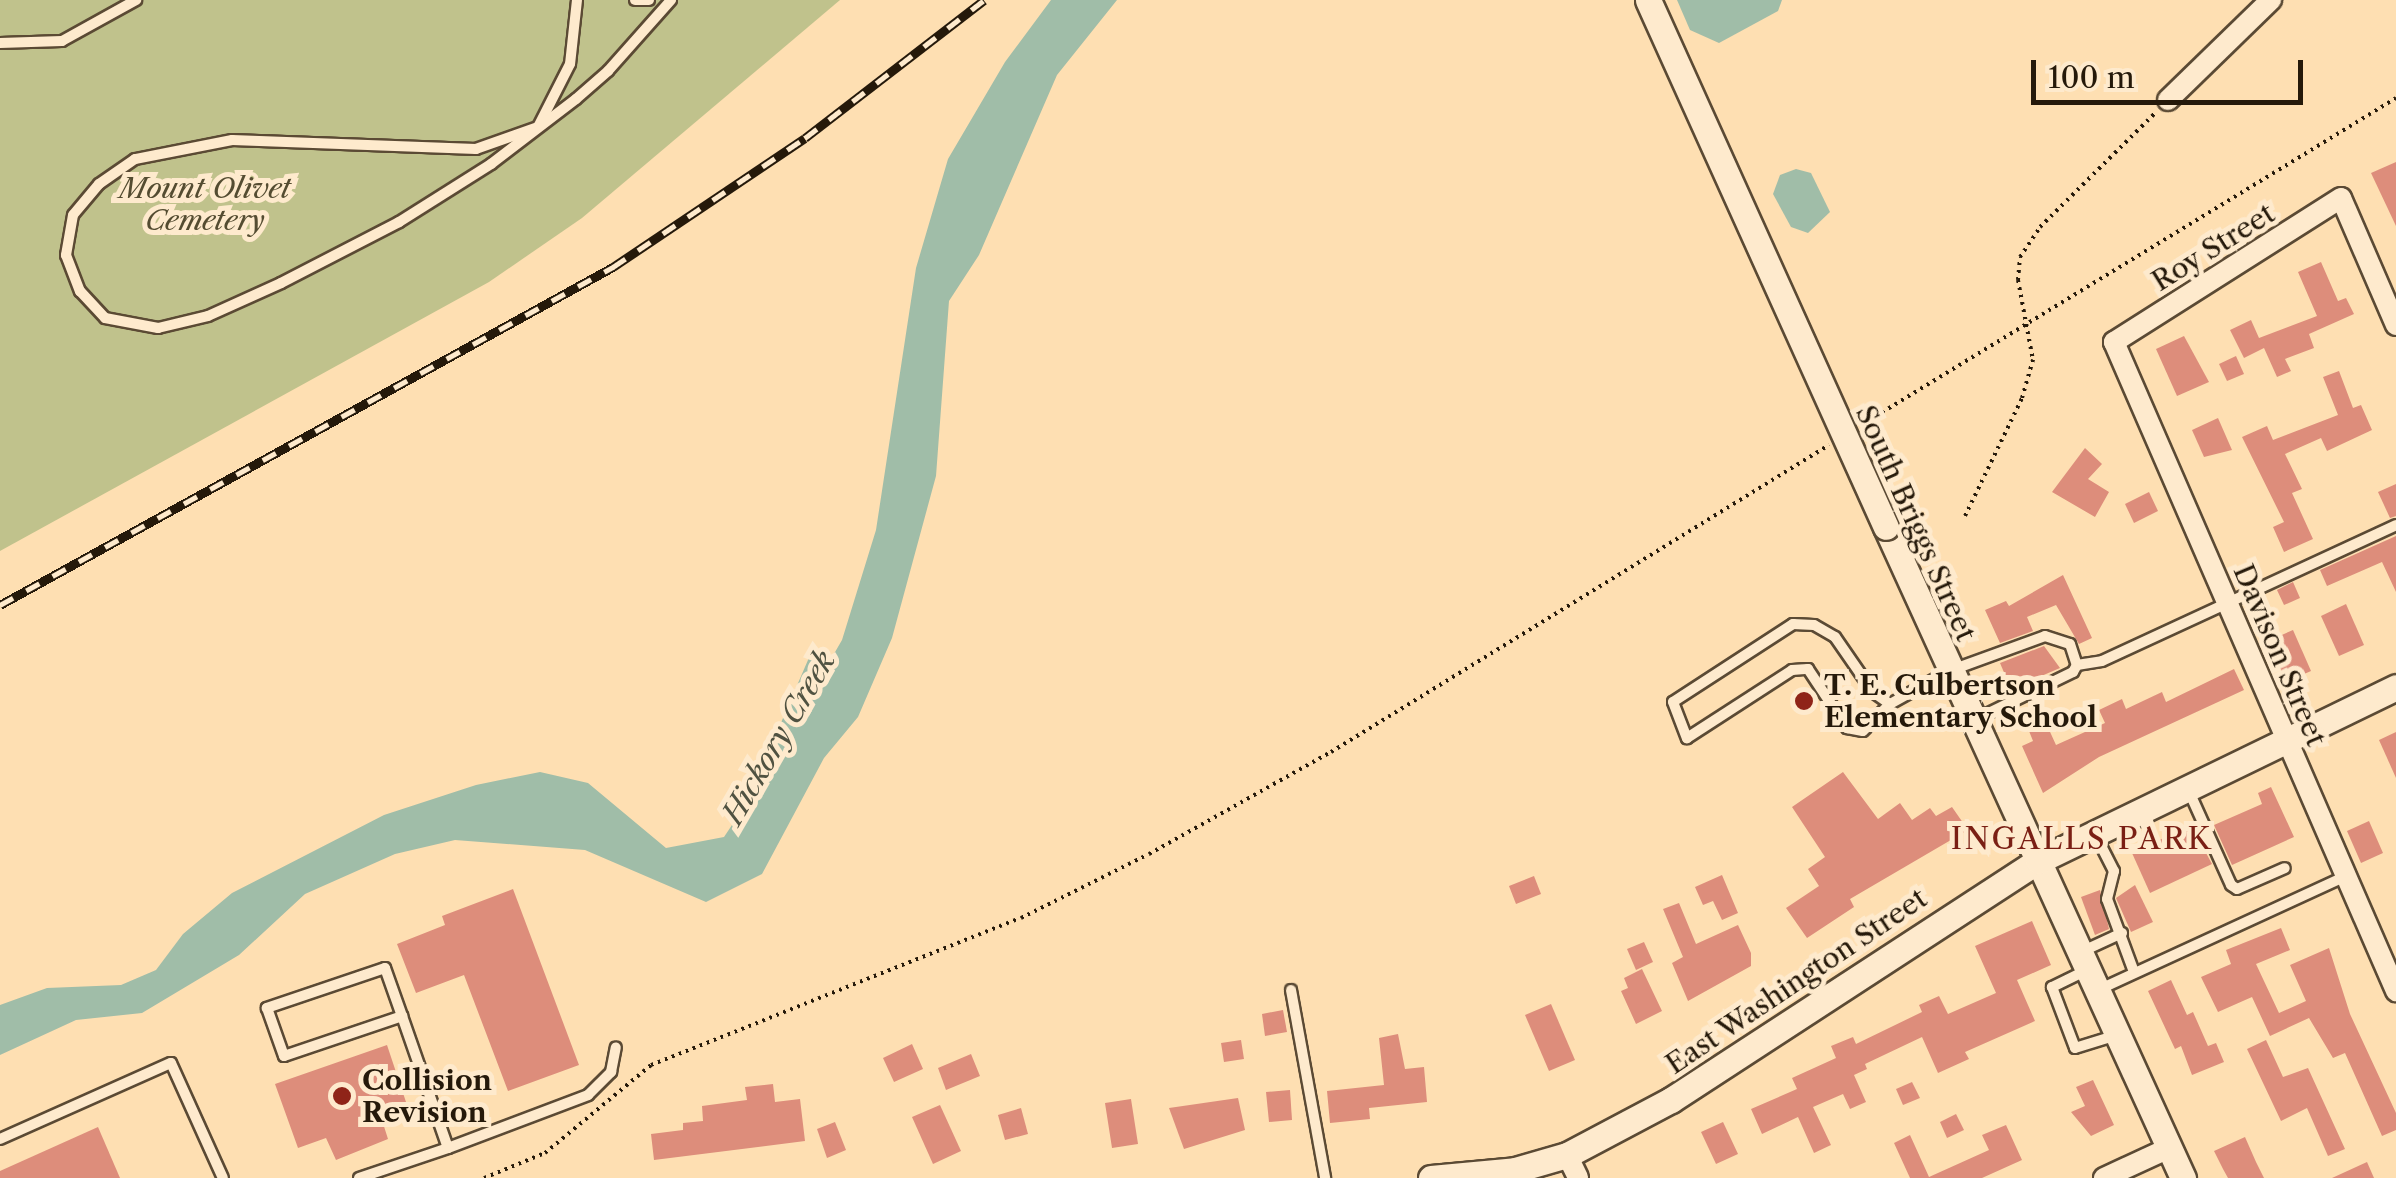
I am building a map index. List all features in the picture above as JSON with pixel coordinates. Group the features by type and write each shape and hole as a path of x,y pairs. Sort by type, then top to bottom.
{"street":[{"name":"South Briggs Street","path":"1648,0 1949,671 2183,1178"},
{"path":"2168,100 2271,0"},
{"name":"Roy Street","path":"2114,342 2340,198 2396,325"},
{"name":"Davison Street","path":"2114,342 2396,991"},
{"name":"East Washington Street","path":"1431,1178 1573,1167 2038,861 2396,687"},
{"path":"2104,1178 2169,1148"}],"lane":[{"path":"0,44 62,41 136,0"},
{"path":"578,0 570,64 538,127 476,150 271,139 159,152 115,170 73,216 66,256 80,291 106,318 138,328 194,320 399,222 538,127 608,71 671,0"},
{"path":"635,0 650,0"},
{"path":"1972,721 2078,666 2228,604 2396,525"},
{"path":"1890,704 1873,692 1835,637 1804,624 1793,624 1673,702 1687,738 1792,670 1808,668 1817,676 1847,728 1876,724 1890,704 1949,671 2053,634 2070,644 2078,666"},
{"path":"2187,786 2231,885 2237,890 2285,868"},
{"path":"2094,831 2114,871 2107,898 2134,972"},
{"path":"2088,971 2134,972 2346,876"},
{"path":"2118,1035 2074,1048 2050,996 2052,987 2088,971 2122,932"},
{"path":"402,1016 284,1056 266,1008 386,968 448,1148"},
{"path":"1291,990 1325,1178"},
{"path":"359,1178 588,1095 611,1072 616,1047"},
{"path":"0,1140 171,1063 224,1178"}],"path":[{"path":"1848,433 2396,98"},
{"path":"1965,516 2022,398 2033,360 2018,280 2020,257 2040,227 2168,100"},
{"path":"484,1178 545,1153 651,1064 1021,918 1150,854 1331,752 1832,443"}],"green space":[{"name":"Mount Olivet Cemetery","path":"0,0 840,0 582,218 489,282 0,551"}],"water":[{"name":"Hickory Creek","path":"1051,0 1117,0 1057,75 979,255 949,301 936,476 892,638 858,717 824,758 762,874 706,902 585,850 455,840 395,854 305,894 239,955 142,1013 76,1020 0,1055 0,1005 47,988 121,985 156,970 183,934 232,893 384,815 476,785 540,772 588,783 666,848 724,837 746,804 811,653 831,659 842,640 876,530 916,268 948,159 1005,62"},
{"path":"1677,0 1782,0 1778,11 1719,43 1690,30"},
{"path":"1796,169 1811,173 1830,212 1808,233 1791,227 1773,194 1780,175"}],"building":[{"path":"2396,162 2396,226 2371,173"},
{"path":"2321,262 2338,301 2346,298 2354,314 2309,334 2314,348 2285,359 2291,371 2277,377 2264,348 2244,358 2230,330 2251,320 2259,338 2317,316 2298,272"},
{"path":"2184,336 2209,382 2177,396 2156,349"},
{"path":"2236,356 2244,374 2227,381 2219,364"},
{"path":"2339,371 2353,408 2361,405 2372,430 2327,451 2321,438 2285,454 2302,489 2292,493 2313,539 2284,552 2273,527 2284,522 2242,437 2267,426 2273,440 2338,415 2323,377"},
{"path":"2218,418 2232,450 2204,457 2192,430"},
{"path":"2085,448 2102,464 2088,479 2109,492 2095,517 2052,492"},
{"path":"2396,484 2396,516 2390,518 2378,492"},
{"path":"2149,492 2158,511 2134,523 2125,504"},
{"path":"2396,536 2396,592 2382,562 2327,586 2320,570"},
{"path":"2063,575 2092,638 2079,644 2056,605 2027,617 2033,631 2000,643 1985,610 2006,601 2009,606"},
{"path":"2293,582 2300,598 2284,605 2277,590"},
{"path":"2346,604 2364,645 2339,656 2321,616"},
{"path":"2293,630 2311,671 2286,682 2268,641"},
{"path":"2044,646 2060,668 2011,689 2000,663"},
{"path":"2234,669 2244,690 2099,757 2043,793 2022,746 2033,741 2029,731 2046,723 2056,745 2105,723 2099,710 2122,699 2126,709 2162,692 2166,702"},
{"path":"2396,732 2396,778 2379,740"},
{"name":"T. E. Culbertson Elementary School","path":"1843,772 1878,819 1900,803 1912,820 1930,808 1936,816 1952,807 1968,830 1850,899 1854,907 1807,938 1786,908 1819,886 1808,869 1825,857 1792,807"},
{"path":"2271,787 2294,837 2232,865 2214,825 2262,804 2258,793"},
{"path":"2369,821 2383,853 2361,863 2347,831"},
{"path":"2191,825 2212,864 2150,893 2132,853"},
{"path":"1722,875 1738,913 1722,920 1713,901 1703,905 1695,887"},
{"path":"1534,876 1541,894 1516,904 1509,886"},
{"path":"2135,885 2153,922 2131,932 2116,898"},
{"path":"513,889 579,1065 508,1091 464,975 416,993 397,944 445,925 442,916"},
{"path":"2100,890 2109,929 2095,935 2081,897"},
{"path":"1679,903 1696,944 1738,925 1751,953 1751,966 1688,1001 1672,963 1683,957 1663,909"},
{"path":"2032,921 2051,965 2017,980 2035,1021 1965,1052 1969,1059 1938,1073 1922,1037 1865,1064 1867,1069 1854,1075 1866,1102 1850,1109 1843,1094 1813,1107 1831,1145 1814,1153 1798,1117 1762,1134 1751,1109 1797,1089 1792,1078 1836,1058 1831,1046 1853,1037 1856,1044 1922,1012 1919,1005 1939,996 1948,1014 1996,993 1975,946"},
{"path":"2281,928 2290,950 2256,964 2279,1013 2306,1001 2290,965 2329,948 2350,1014 2396,1113 2396,1130 2382,1136 2345,1053 2333,1058 2309,1018 2270,1036 2252,997 2218,1012 2201,977 2231,964 2226,950"},
{"path":"1644,942 1653,962 1636,970 1627,949"},
{"path":"1642,969 1662,1011 1636,1024 1621,991 1628,988 1624,978"},
{"path":"2171,980 2187,1015 2193,1012 2208,1046 2216,1043 2224,1062 2192,1075 2181,1046 2175,1049 2148,991"},
{"path":"1551,1004 1575,1060 1549,1071 1525,1015"},
{"path":"1283,1010 1287,1032 1265,1036 1262,1014"},
{"path":"1398,1034 1405,1069 1424,1067 1427,1102 1369,1108 1370,1119 1330,1123 1327,1091 1384,1085 1379,1038"},
{"path":"1241,1040 1244,1059 1224,1062 1221,1043"},
{"path":"2266,1040 2283,1077 2308,1068 2345,1149 2328,1156 2307,1108 2281,1121 2247,1049"},
{"path":"912,1044 923,1069 894,1082 883,1058"},
{"name":"Collision Revision","path":"387,1045 408,1108 381,1117 388,1139 336,1160 326,1138 298,1148 275,1084"},
{"path":"971,1054 980,1076 946,1090 938,1068"},
{"path":"2093,1080 2114,1125 2091,1136 2071,1112 2085,1106 2076,1087"},
{"path":"1912,1082 1920,1098 1903,1105 1896,1089"},
{"path":"773,1084 775,1102 800,1099 805,1141 654,1160 651,1134 683,1130 683,1123 703,1121 702,1106 747,1100 745,1087"},
{"path":"1290,1090 1292,1120 1269,1122 1266,1092"},
{"path":"1238,1098 1245,1130 1184,1149 1169,1108"},
{"path":"1131,1099 1138,1144 1112,1148 1105,1103"},
{"path":"940,1105 961,1151 933,1164 912,1117"},
{"path":"1021,1108 1028,1134 1005,1140 998,1115"},
{"path":"1956,1114 1964,1130 1947,1138 1940,1122"},
{"path":"835,1122 846,1150 827,1158 817,1129"},
{"path":"1723,1122 1738,1154 1716,1164 1701,1132"},
{"path":"2006,1125 2022,1160 1982,1178 1910,1178 1894,1143 1910,1135 1929,1177 1989,1150 1982,1135"},
{"path":"98,1127 120,1178 0,1178 0,1171"},
{"path":"2245,1137 2264,1178 2228,1178 2214,1151"},
{"path":"2367,1162 2374,1178 2332,1178"}],"railway":[{"path":"0,605 613,267 805,138 984,0"}],"place":[{"name":"T. E. Culbertson Elementary School","path":"1804,701"},
{"name":"Collision Revision","path":"342,1096"}],"district":[{"name":"INGALLS PARK","path":"2082,839"}]}
